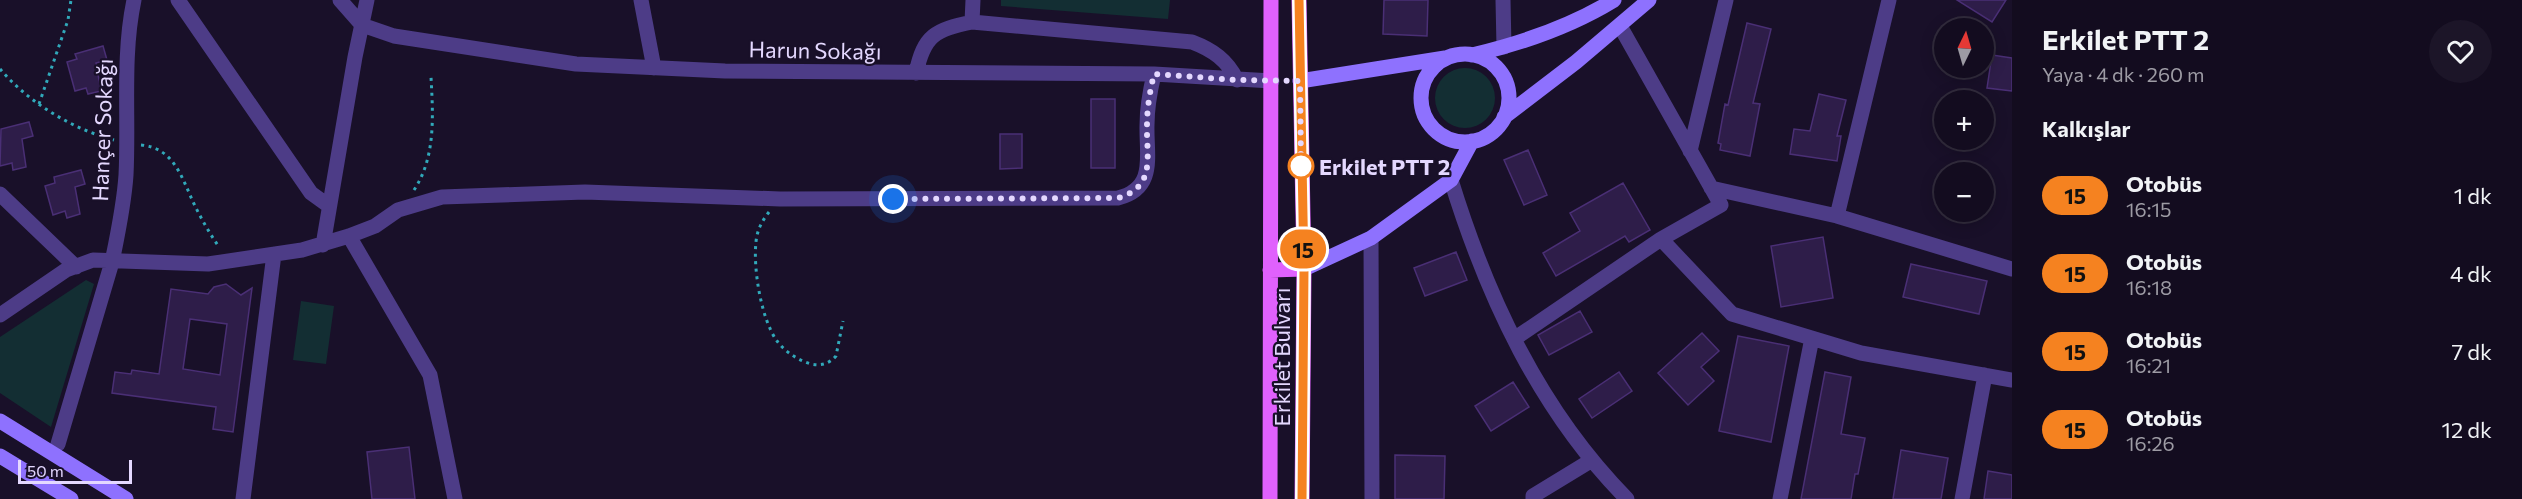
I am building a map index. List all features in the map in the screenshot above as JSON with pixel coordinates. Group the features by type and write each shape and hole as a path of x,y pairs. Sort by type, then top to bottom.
{"main road":[{"name":"Erkilet Bulvarı","path":"1270,499 1271,0"},
{"name":"Erkilet Bulvarı","path":"1299,0 1304,269 1302,499"},
{"path":"1272,81 1300,81"},
{"path":"1270,270 1304,269"}],"street":[{"name":"Hançer Sokağı","path":"58,444 112,262 123,201 127,144 128,55 134,0"},
{"path":"178,0 311,193 330,206"},
{"path":"340,0 362,25"},
{"path":"323,245 367,0"},
{"path":"641,0 654,68"},
{"path":"972,22 974,0"},
{"path":"1503,0 1504,47"},
{"path":"1300,81 1471,55 1504,47 1568,25 1614,0"},
{"path":"1448,58 1434,67 1424,82 1421,93 1423,110 1427,121 1439,134 1455,140 1472,141 1493,131 1504,117 1620,26 1649,0"},
{"path":"1690,151 1726,0"},
{"path":"1837,216 1889,0"},
{"path":"916,74 922,49 935,34 945,28 972,22 1192,42 1217,54 1226,62 1237,80"},
{"name":"Harun Sokağı","path":"362,25 412,40 576,64 916,74 1154,74 1272,81"},
{"path":"1514,339 1661,239 1721,205 1620,26"},
{"path":"1471,55 1488,61 1503,78 1508,95 1504,117"},
{"path":"0,315 66,270 93,260 208,264 274,254 323,245 375,226 398,210 442,197 573,193 780,199 1118,198 1138,188 1148,170 1147,122 1154,74"},
{"path":"1304,269 1371,238 1451,180 1472,141"},
{"path":"1451,180 1486,281 1514,339 1547,398 1592,460 1627,499"},
{"path":"1711,188 1837,216 2012,269"},
{"path":"0,194 76,267"},
{"path":"349,236 430,375 455,499"},
{"path":"1371,238 1371,499"},
{"path":"1661,239 1732,314 1861,353 2012,380"},
{"path":"243,499 274,254"},
{"path":"1780,499 1812,338"},
{"path":"1962,499 1985,375"},
{"path":"0,421 126,499"},
{"path":"0,456 72,499"},
{"path":"1533,499 1533,496 1592,460"}],"path":[{"path":"39,104 68,20 71,0"},
{"path":"0,69 39,104 81,128 127,144 156,148 175,164 206,226 228,261"},
{"path":"398,210 417,186 428,158 432,129 432,77"},
{"path":"780,199 761,224 756,241 760,294 772,333 787,352 803,361 822,365 832,361 836,356 843,321"}],"green space":[{"path":"1001,0 1170,0 1168,19 1001,6"},
{"path":"1465,68 1482,73 1490,81 1495,98 1490,115 1482,123 1465,128 1448,123 1440,115 1435,98 1440,81 1448,73"},
{"path":"86,280 94,284 51,427 0,393 0,337"},
{"path":"301,301 334,306 326,364 293,360"}],"building":[{"path":"1384,0 1428,0 1427,36 1383,34"},
{"path":"1957,0 2006,0 1994,19 1986,18"},
{"path":"1747,23 1771,29 1753,103 1760,104 1750,156 1720,150 1721,144 1718,143 1725,104 1728,105"},
{"path":"103,46 107,60 96,63 101,91 88,94 86,88 75,91 67,62 77,59 75,54"},
{"path":"1994,55 2012,58 2012,91 1987,88 1989,78 1994,78"},
{"path":"1819,94 1846,100 1837,136 1841,136 1837,161 1790,154 1794,129 1810,131"},
{"path":"1091,99 1115,99 1115,168 1091,168"},
{"path":"29,122 33,136 22,139 26,167 13,170 12,163 0,166 1,129"},
{"path":"1000,134 1022,134 1022,168 1000,169"},
{"path":"1528,150 1547,195 1524,205 1504,160"},
{"path":"81,170 85,184 75,187 80,214 67,218 65,211 53,215 45,186 55,183 54,177"},
{"path":"1623,183 1650,230 1629,242 1625,236 1556,276 1543,253 1580,231 1570,213"},
{"path":"1823,237 1833,298 1781,307 1771,246"},
{"path":"1456,252 1467,280 1425,296 1414,268"},
{"path":"1911,264 1987,281 1979,314 1903,297"},
{"path":"226,284 241,295 252,288 233,432 213,429 216,407 112,393 115,372 131,374 132,370 159,374 171,289 208,294 214,287","holes":["190,319 227,324 220,375 183,369"]},
{"path":"1580,311 1592,332 1549,355 1538,335"},
{"path":"1702,333 1719,351 1701,367 1714,381 1688,405 1658,373"},
{"path":"1738,336 1789,346 1771,442 1719,431"},
{"path":"1619,372 1632,391 1592,418 1579,399"},
{"path":"1825,372 1851,377 1841,434 1865,438 1851,499 1801,499"},
{"path":"1513,382 1529,407 1491,431 1475,406"},
{"path":"409,447 415,499 372,499 367,452"},
{"path":"1901,450 1948,458 1941,499 1893,499"},
{"path":"1395,455 1445,456 1444,499 1395,499"},
{"path":"1988,471 2012,475 2012,499 1984,499"}],"bus line":[{"name":"15","path":"1299,0 1304,269 1302,499"}],"place":[{"name":"Erkilet PTT 2","path":"1301,166"}],"route":[{"path":"893,199 1118,198 1126,196 1143,183 1148,170 1147,122 1154,74 1237,80 1300,81 1301,166"}]}
